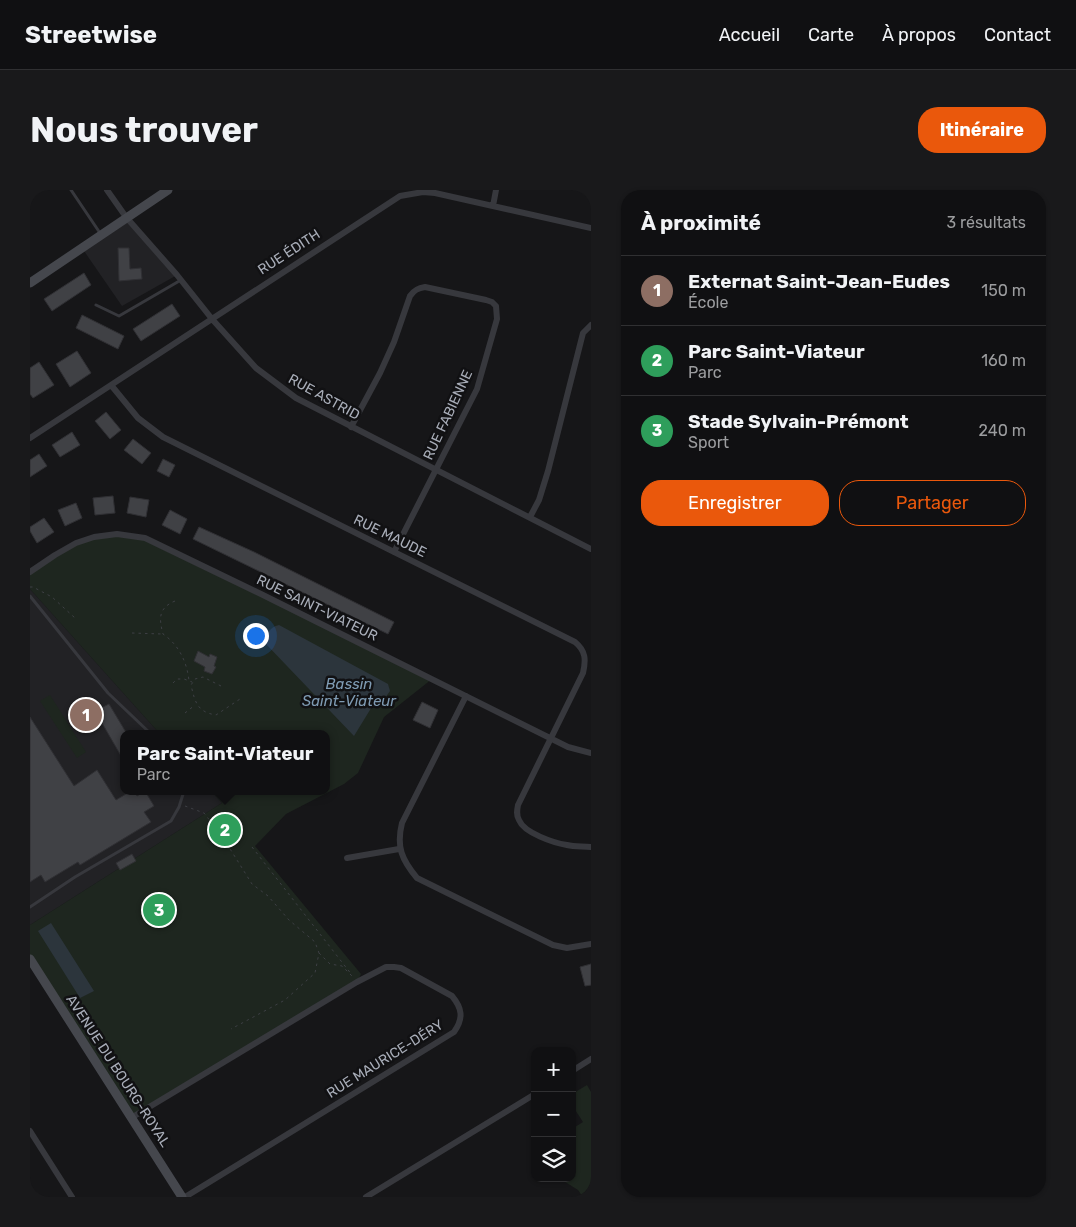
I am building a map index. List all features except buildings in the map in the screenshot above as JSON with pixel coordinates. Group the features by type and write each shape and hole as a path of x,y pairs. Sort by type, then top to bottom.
{"main road":[{"path":"30,282 168,190"},
{"name":"AVENUE DU BOURG-ROYAL","path":"30,959 131,1118 184,1197"}],"street":[{"name":"RUE ASTRID","path":"107,190 126,217 212,319 256,368 276,384 296,398 351,427 591,549"},
{"path":"493,206 496,190"},
{"name":"RUE ÉDITH","path":"30,438 400,196 423,192 591,228"},
{"name":"RUE FABIENNE","path":"351,427 380,373 394,342 410,296 414,291 425,287 492,302 496,306 497,319 479,384 394,552"},
{"path":"530,517 539,500 548,471 583,332 591,325"},
{"name":"RUE MAUDE","path":"111,385 138,418 163,437 575,642 585,654 583,673 551,738"},
{"name":"RUE SAINT-VIATEUR","path":"30,572 55,555 94,537 117,534 145,538 568,747 591,753"},
{"path":"466,696 402,823 399,849 408,868 416,878 542,941 567,948 591,944"},
{"path":"551,738 518,805 518,819 527,830 539,836 567,845 591,847"},
{"path":"347,858 399,849"},
{"name":"RUE MAURICE-DÉRY","path":"131,1118 357,982 386,967 401,968 452,996 458,1003 461,1010 461,1019 454,1032 184,1197"},
{"path":"576,1068 591,1059"},
{"path":"366,1197 531,1096"},
{"path":"30,1131 72,1197"}],"lane":[{"path":"72,190 101,235"},
{"path":"96,305 119,316 181,280"},
{"path":"30,596 108,693 147,730"},
{"path":"30,907 171,820 183,795"}],"path":[{"path":"30,587 52,597 75,618"},
{"path":"162,634 161,613 166,604 175,601"},
{"path":"132,633 162,634 171,640 181,653 187,666 189,681"},
{"path":"221,686 203,677 195,680 191,685 196,704 208,714 216,716 240,698"},
{"path":"173,683 177,680 193,682"},
{"path":"185,713 196,704"},
{"path":"180,804 204,813 222,836 252,884 268,896 289,920 315,942 319,952 330,964 342,966 357,982"},
{"path":"252,847 357,982"},
{"path":"231,1029 284,1000 315,973 319,952"}],"shaded area":[{"path":"126,217 177,275 122,306 82,248"},
{"path":"135,536 432,679 384,717 358,773 344,784 330,791 330,730 156,730 30,589 30,572 55,555 94,537"},
{"path":"30,589 156,730 120,730 120,795 215,795 222,803 30,925"},
{"path":"50,695 86,752 77,758 40,701"},
{"path":"215,795 323,795 286,814 255,846 361,974 357,982 131,1118 30,959 30,925 222,803"},
{"path":"587,1085 591,1092 591,1197 583,1197 578,1190 565,1182 576,1182 576,1126 583,1122 576,1111 576,1092"}],"water":[{"name":"Bassin Saint-Viateur","path":"279,625 388,684 390,691 385,698 373,705 354,736 265,643 269,631"},
{"path":"51,923 94,991 80,998 38,931"}],"place":[{"name":"Externat Saint-Jean-Eudes","path":"86,715"},
{"name":"Parc Saint-Viateur","path":"225,830"},
{"name":"Stade Sylvain-Prémont","path":"159,910"}]}
